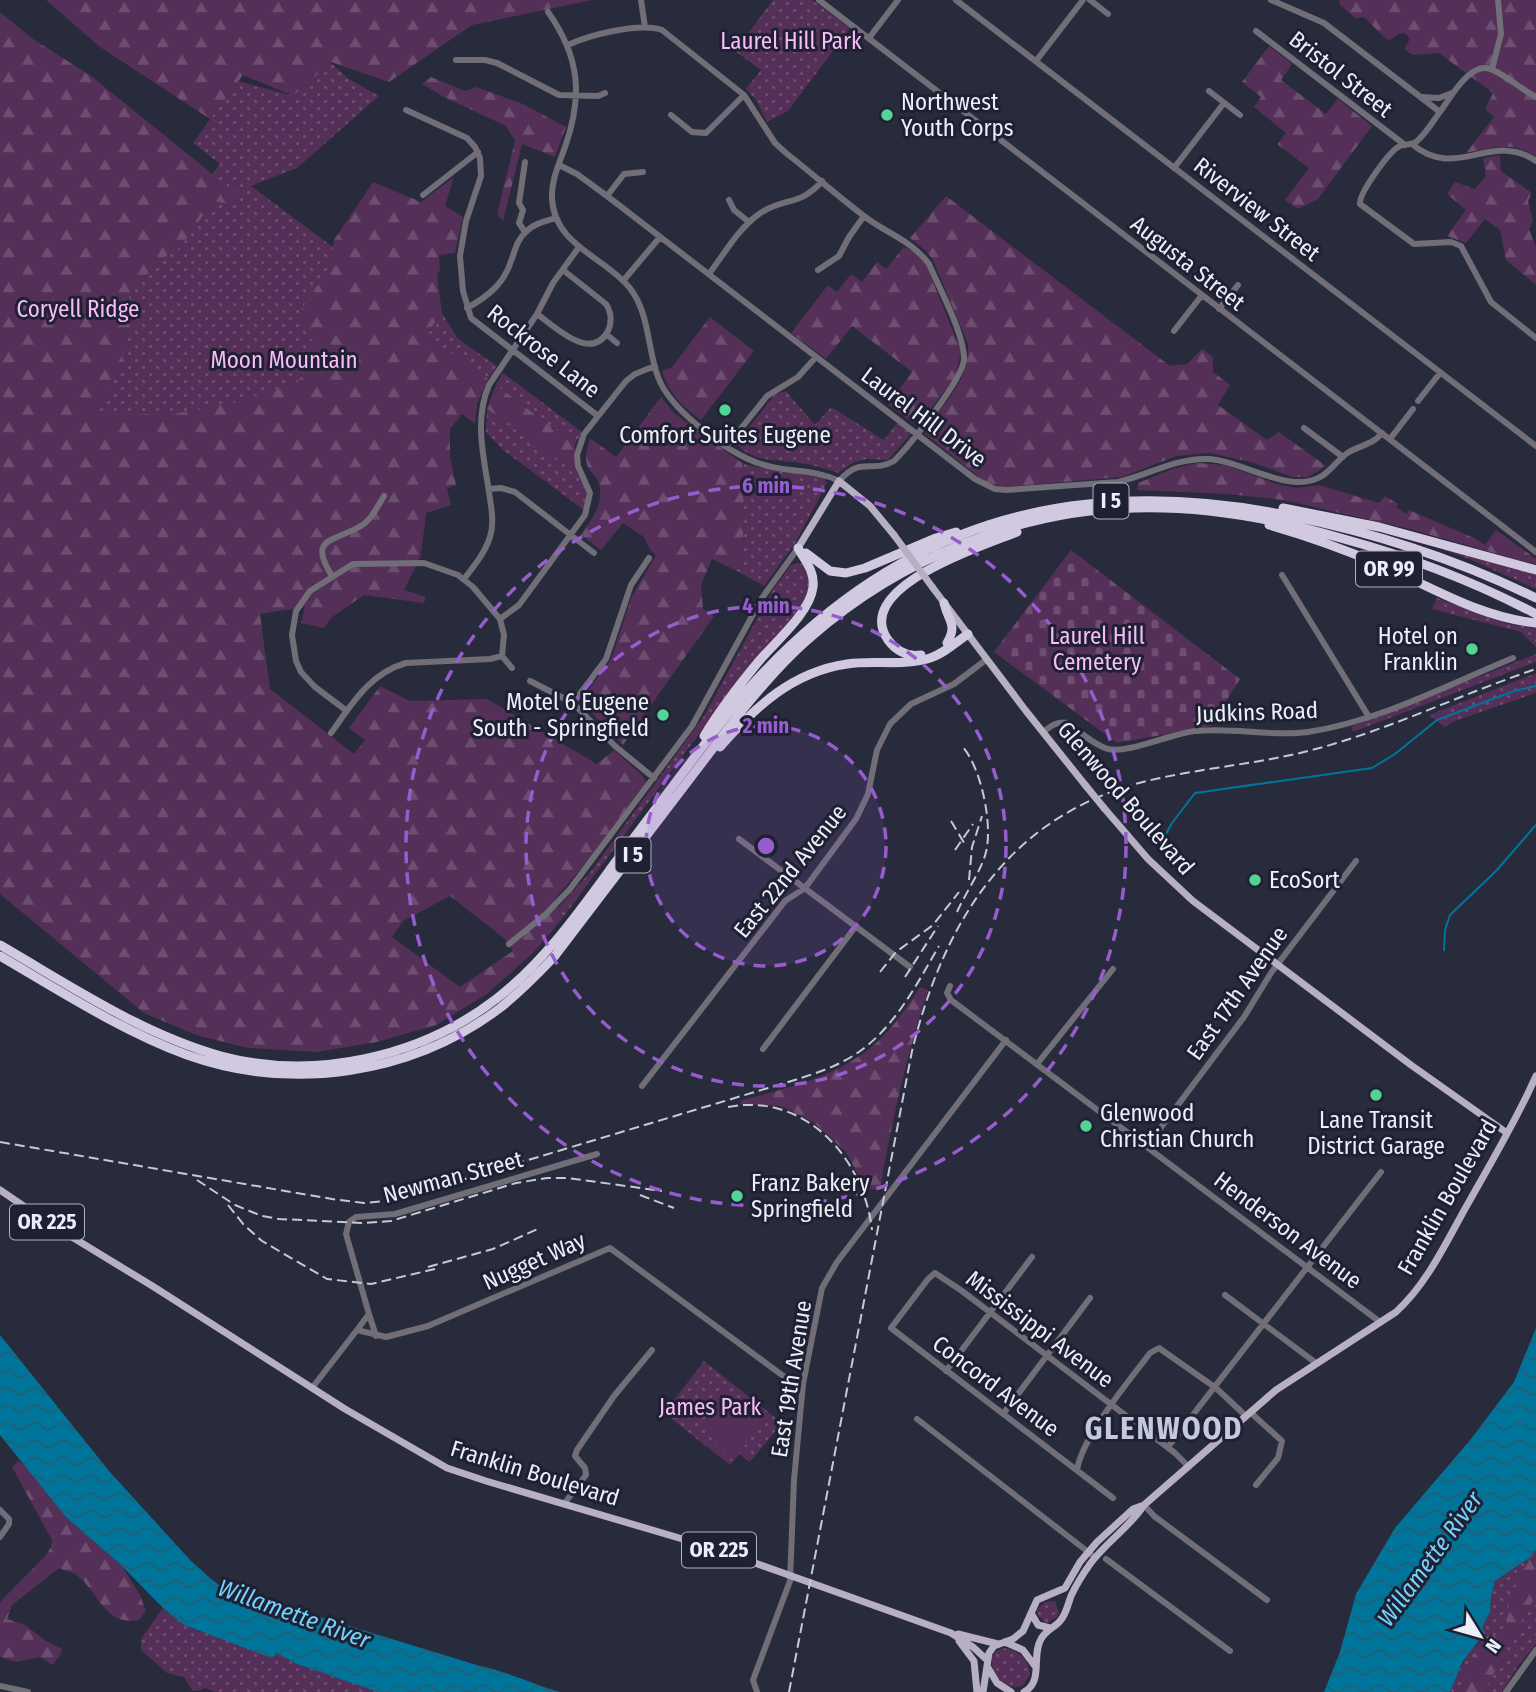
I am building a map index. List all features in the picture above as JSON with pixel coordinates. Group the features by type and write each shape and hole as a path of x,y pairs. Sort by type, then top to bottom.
{"highway":[{"name":"I 5","path":"0,956 136,1032 186,1055 212,1063 264,1073 312,1075 362,1069 440,1044 501,1007 529,983 574,933 742,696 766,667 814,622 853,592 905,561 972,531 1032,513 1096,502 1168,499 1254,508 1323,522 1425,551 1536,598"},
{"name":"OR 99","path":"1254,508 1274,507 1365,524 1536,569"},
{"name":"I 5","path":"0,946 151,1030 223,1057 296,1066 331,1065 381,1055 432,1037 457,1025 497,999 521,978 572,921 767,681 811,636 841,612 895,577 988,535 1047,519 1132,508 1203,510 1294,525 1371,546 1454,576 1536,614"},
{"name":"OR 99","path":"1241,516 1349,552 1473,608 1506,619 1536,623"},
{"path":"966,632 924,655 915,656 897,649 887,639 882,623 883,613 892,596 912,580 952,558 1047,519"},
{"path":"797,548 830,571 846,573 865,568 936,538 972,531"},
{"path":"677,789 725,704 758,661 799,616 811,597 812,570 797,548"},
{"path":"944,603 953,626 947,643"},
{"path":"677,789 752,712 781,688 797,679 844,664 927,659 938,654 966,632"}],"main road":[{"name":"Glenwood Boulevard","path":"839,481 870,506 894,535 986,659 1086,786 1170,881 1411,1065 1507,1133"},
{"path":"797,548 839,481"},
{"name":"Franklin Boulevard","path":"1024,1692 1033,1684 1038,1644 1050,1628 1061,1620 1075,1588 1096,1557 1137,1517 1144,1505 1276,1390 1409,1300 1421,1285 1536,1076"},
{"name":"Franklin Boulevard","path":"0,1190 403,1445 447,1468 702,1544 951,1633 1023,1650 1036,1669"},
{"name":"Franklin Boulevard","path":"987,1662 991,1649 1023,1631 1037,1600 1068,1585 1088,1551 1132,1509 1144,1505"},
{"path":"1052,1595 1061,1601 1065,1610"},
{"path":"1031,1612 1038,1625 1050,1628"},
{"path":"951,1633 973,1658 980,1692"},
{"name":"Franklin Boulevard","path":"951,1633 973,1647 987,1662 997,1683 1011,1692"},
{"path":"980,1692 987,1662"}],"street":[{"path":"640,0 645,27"},
{"name":"Augusta Street","path":"819,0 1536,552"},
{"path":"869,38 898,0"},
{"name":"Riverview Street","path":"956,0 1536,446"},
{"path":"1036,61 1083,0"},
{"path":"1090,0 1108,14"},
{"path":"1271,0 1324,23 1440,111"},
{"path":"1492,69 1501,34 1498,0"},
{"path":"548,12 568,45 576,77 573,124 552,191 556,218 564,233 623,281 640,303 655,366 663,388 676,406 727,446 764,465 817,472 839,481 853,467 881,466 894,461 957,380 964,358 962,345 929,264 922,254 864,216 775,143 744,95 668,33 656,27 645,27 596,35 568,45"},
{"name":"Bristol Street","path":"1256,31 1425,154 1439,159 1510,150 1525,154 1536,161"},
{"path":"456,60 485,60 497,63 559,95 598,96 605,93"},
{"path":"1536,97 1492,69 1474,71 1409,144 1397,148 1360,197 1360,204 1413,244 1451,242 1461,246 1491,302 1536,338"},
{"path":"1209,92 1240,115"},
{"path":"1421,97 1439,98 1456,92"},
{"path":"671,115 692,132 706,133 744,95"},
{"path":"1174,168 1224,103"},
{"path":"406,110 461,134 478,152 423,195"},
{"name":"Rockrose Lane","path":"478,152 481,176 466,221 460,256 467,308 477,323 597,416"},
{"path":"525,162 519,203 523,211 519,223 525,232"},
{"name":"Laurel Hill Drive","path":"559,165 577,174 607,196 985,485 1006,490 1118,482 1171,464 1206,459 1227,461 1284,481 1301,483 1322,476 1357,448 1375,442 1382,433"},
{"path":"607,196 624,174 643,172"},
{"path":"709,274 749,222 769,208 805,197 822,181"},
{"path":"729,200 734,210 749,222"},
{"path":"817,270 839,256 864,216"},
{"path":"467,308 498,285 507,272 516,246 525,232 537,224 556,218"},
{"path":"623,281 660,237"},
{"path":"464,579 480,558 489,539 493,520 480,429 481,407 489,385 579,247"},
{"path":"537,314 581,343 591,343 606,334 611,320 606,304 563,270"},
{"path":"1219,309 1238,285"},
{"path":"1174,331 1202,295"},
{"path":"606,334 617,343"},
{"path":"727,446 767,396 798,377 816,357"},
{"path":"500,619 519,606 571,535 589,505 590,493 578,466 579,444 597,416 626,381 635,373 655,366"},
{"path":"1418,401 1440,373"},
{"path":"1390,439 1413,409"},
{"path":"1304,428 1343,457"},
{"path":"489,489 509,489 594,553"},
{"path":"332,576 321,557 326,542 366,522 384,496"},
{"path":"509,944 546,914 570,889 654,778 705,706 762,598 797,548"},
{"path":"573,703 606,659 631,585 649,558"},
{"path":"347,711 315,687 301,672 296,662 292,635 296,611 302,600 310,591 353,564 411,562 440,567 464,579 500,619 504,635 502,656 512,668"},
{"path":"1282,576 1369,717"},
{"path":"331,733 371,681 395,666 502,656"},
{"name":"Judkins Road","path":"1043,732 1060,722 1068,723 1103,747 1118,750 1194,731 1258,734 1301,732 1369,717 1513,658"},
{"name":"East 22nd Avenue","path":"642,1086 785,901 804,888 847,832 863,807 872,781 877,750 890,724 911,704 954,684 986,659"},
{"path":"530,681 573,703 615,746 654,778"},
{"path":"739,839 910,967"},
{"name":"East 17th Avenue","path":"1147,1146 1356,861"},
{"path":"763,1049 856,926"},
{"path":"1037,1063 1114,969"},
{"name":"Henderson Avenue","path":"950,986 947,993 951,1000 1380,1322"},
{"name":"East 19th Avenue","path":"758,1692 753,1680 791,1576 794,1480 803,1384 822,1288 831,1270 1006,1040"},
{"name":"Newman Street","path":"369,1314 346,1234 349,1222 356,1217 395,1214 597,1154"},
{"path":"1168,1447 1381,1172"},
{"name":"Nugget Way","path":"357,1330 386,1337 428,1326 610,1248 786,1378 803,1384"},
{"path":"946,1371 1032,1257"},
{"name":"Mississippi Avenue","path":"891,1328 935,1273 1168,1447 1189,1467"},
{"path":"1225,1295 1316,1363"},
{"path":"1003,1414 1090,1298"},
{"path":"312,1388 369,1314"},
{"path":"369,1314 376,1336"},
{"name":"Concord Avenue","path":"891,1328 1113,1498"},
{"path":"1077,1470 1080,1458 1111,1405 1150,1353 1159,1348 1216,1388 1282,1442 1278,1458 1256,1485"},
{"path":"564,1504 586,1475 585,1468 575,1456 577,1450 614,1396 652,1350"},
{"path":"917,1419 1096,1557"},
{"path":"1144,1505 1154,1516 1267,1600"},
{"path":"0,1510 9,1519 9,1524 0,1537"},
{"path":"1106,1559 1230,1651"},
{"path":"1506,1692 1536,1650"},
{"path":"0,1686 27,1692"}],"green space":[{"path":"46,0 592,0 472,25 389,82 331,62 293,96 243,75 210,119 100,47"},
{"name":"Laurel Hill Park","path":"773,0 812,0 850,28 788,111 767,122 756,100 746,89 761,70 735,51"},
{"path":"1339,0 1536,0 1536,157 1520,148 1511,147 1466,153 1494,117 1485,109 1493,93 1439,53 1413,55 1404,49 1410,39 1405,33 1390,40 1386,39 1364,17 1355,18 1340,5"},
{"name":"Coryell Ridge","path":"0,12 33,39 91,76 241,197 235,205 213,201 180,248 167,255 151,272 134,281 129,294 132,323 119,369 97,416 179,413 242,401 297,382 322,352 295,319 330,267 334,240 373,182 421,202 454,177 445,206 463,217 455,253 439,255 440,270 437,275 442,313 428,332 440,345 488,379 477,404 475,424 462,414 450,429 450,456 456,485 447,488 451,505 426,513 421,555 404,590 426,597 424,603 364,595 332,617 324,628 301,623 305,607 260,614 270,689 354,754 365,740 349,728 380,686 410,701 487,699 597,764 614,750 642,775 646,782 590,858 555,899 562,919 535,951 487,994 436,1025 377,1042 317,1052 248,1048 196,1035 144,1013 0,894","holes":["450,896 505,939 513,951 460,987 392,937 403,921"]},
{"path":"1269,46 1292,64 1281,80 1326,114 1338,99 1372,126 1318,199 1298,209 1285,200 1309,168 1277,144 1286,133 1254,107 1261,97 1242,82"},
{"name":"Moon Mountain","path":"330,62 349,79 379,96 297,168 251,186 420,312 430,448 96,417 0,153 148,262 220,164 193,143 238,81 293,96"},
{"path":"431,77 465,91 476,87 523,104 566,127 555,157 522,144 503,221 497,214 515,141 506,126 422,84"},
{"path":"1500,155 1501,171 1532,193 1528,201 1533,221 1529,229 1536,248 1536,285 1506,260 1500,230 1485,219 1466,243 1447,236 1466,210 1447,194 1455,182 1475,189 1486,176 1483,158"},
{"path":"946,196 1170,366 1187,364 1202,349 1213,357 1213,372 1230,385 1218,405 1267,440 1279,432 1326,466 1308,477 1293,477 1251,462 1210,453 1176,456 1122,477 1004,487 985,482 925,434 925,428 961,379 968,357 968,344 933,260 910,238"},
{"path":"904,247 916,252 925,262 961,351 956,376 919,424 913,423 888,404 912,372 852,326 826,359 791,333 828,285 837,292 851,274 862,282 877,262 886,269"},
{"path":"442,313 458,339 497,366 488,379 439,345 428,332"},
{"path":"710,317 754,351 701,420 677,399 662,371 672,367"},
{"path":"503,373 582,432 575,444 496,385"},
{"path":"496,385 575,444 575,467 555,457 487,409"},
{"path":"786,391 815,425 831,407 884,440 898,422 909,430 910,435 888,460 867,459 854,462 838,473 749,454 737,443 775,394"},
{"path":"661,397 674,413 742,463 744,531 735,570 712,559 701,585 703,609 714,616 623,745 583,704 582,698 611,660 631,598 656,555 644,537 623,523 601,550 581,535 597,509 600,494 597,479 587,465 586,455 590,438 616,457"},
{"path":"487,409 555,457 575,467 587,493 584,510 503,450 486,432"},
{"path":"742,463 824,478 827,483 796,542 764,586 735,570 744,531"},
{"path":"1197,463 1225,465 1277,484 1297,488 1319,485 1379,503 1385,496 1398,504 1396,507 1406,514 1409,510 1485,545 1496,530 1536,559 1536,565 1410,529 1283,500 1228,494 1137,490 1138,483 1175,468"},
{"path":"1414,539 1536,573 1536,589 1469,559"},
{"name":"Laurel Hill Cemetery","path":"1071,550 1240,679 1211,726 1117,743 994,652"},
{"path":"802,564 809,578 809,588 803,604 710,719 562,919 558,908 592,870 704,716 774,588 791,565"},
{"path":"1437,598 1508,624 1536,628 1536,647 1521,632 1432,609"},
{"path":"1536,654 1536,662 1353,732 1351,727"},
{"path":"1536,673 1536,693 1455,721 1445,727 1429,715"},
{"path":"920,987 928,990 900,1089 880,1190 866,1189 846,1152 813,1122 781,1106 740,1104 742,1100 813,1079 862,1054 889,1030"},
{"name":"James Park","path":"704,1361 782,1423 750,1462 739,1454 730,1465 664,1413"},
{"path":"725,1390 763,1418 763,1423 733,1460 716,1445 708,1427 711,1409"},
{"path":"19,1461 66,1517 122,1566 140,1595 146,1611 139,1620 117,1618 102,1606 75,1574 59,1568 12,1605 7,1619 25,1625 62,1649 52,1665 40,1657 16,1662 0,1657 0,1602 46,1555 52,1540 12,1467"},
{"path":"1536,1549 1536,1644 1502,1692 1450,1692 1465,1659 1479,1643 1482,1628 1490,1612 1495,1581 1532,1556"},
{"path":"1536,1549 1536,1595 1487,1686 1481,1692 1463,1692 1467,1668 1476,1650 1487,1636 1501,1635 1505,1630 1511,1590"},
{"path":"1055,1601 1059,1613 1045,1624 1041,1617 1038,1617 1037,1609 1045,1602"},
{"path":"163,1608 184,1625 200,1632 204,1630 272,1658 276,1655 275,1652 297,1664 378,1692 216,1692 205,1688 192,1690 184,1677 167,1673 141,1650 141,1639"},
{"path":"1005,1648 1019,1653 1028,1664 1030,1675 1022,1686 1004,1684 996,1675 992,1657 996,1651"}],"water":[{"name":"Willamette River","path":"1536,1328 1536,1549 1532,1556 1495,1581 1490,1612 1482,1628 1485,1633 1463,1661 1450,1692 1324,1692 1340,1652 1356,1594 1395,1528 1471,1439 1514,1382"},
{"name":"Willamette River","path":"0,1335 109,1471 190,1560 230,1593 261,1599 501,1671 560,1692 378,1692 297,1664 275,1652 276,1655 272,1658 184,1625 66,1517 0,1435"}],"waterway":[{"path":"1158,848 1172,823 1195,793 1372,768 1395,754 1437,720 1514,691 1536,686"},
{"path":"1444,950 1445,930 1450,915 1496,871 1536,825"}],"railway":[{"path":"789,1692 912,1051 925,1005 942,961 962,920 987,883 1017,850 1052,822 1092,800 1160,778 1291,755 1341,742 1536,669"},
{"path":"957,912 981,866 988,840 980,781 969,755 962,746"},
{"path":"969,880 972,847 982,816"},
{"path":"951,821 966,846"},
{"path":"955,850 973,824"},
{"path":"880,972 896,952 933,925 959,892"},
{"path":"905,977 938,926"},
{"path":"0,1142 332,1199 364,1203 395,1200 798,1079 838,1064 860,1051 888,1025 910,995 939,946"},
{"path":"728,1107 756,1105 782,1110 806,1121 826,1136 857,1179 867,1204 872,1230"},
{"path":"197,1180 235,1205 262,1216 364,1223 391,1221 516,1183 547,1178 568,1178 662,1191"},
{"path":"640,1195 674,1208"},
{"path":"228,1205 244,1225 262,1241 327,1279 371,1284 439,1268"},
{"path":"428,1267 493,1249 540,1228"}],"place":[{"name":"Northwest Youth Corps","path":"887,115"},
{"name":"Comfort Suites Eugene","path":"725,410"},
{"name":"Hotel on Franklin","path":"1472,649"},
{"name":"Motel 6 Eugene South - Springfield","path":"663,715"},
{"name":"EcoSort","path":"1255,880"},
{"name":"Lane Transit District Garage","path":"1376,1095"},
{"name":"Glenwood Christian Church","path":"1086,1126"},
{"name":"Franz Bakery Springfield","path":"737,1196"}],"district":[{"name":"GLENWOOD","path":"1164,1429"}]}
